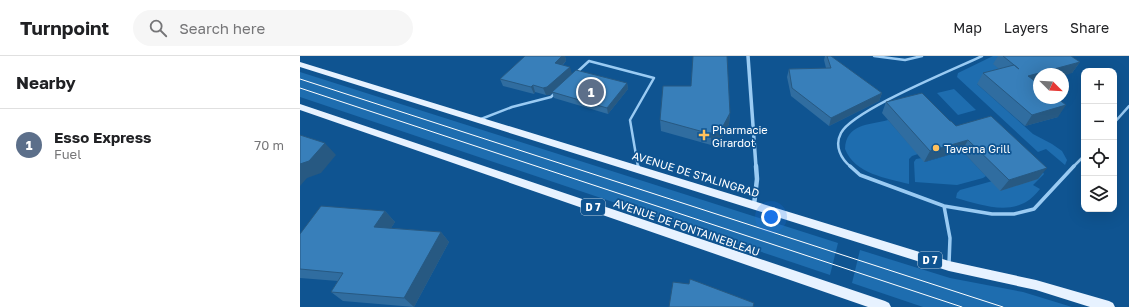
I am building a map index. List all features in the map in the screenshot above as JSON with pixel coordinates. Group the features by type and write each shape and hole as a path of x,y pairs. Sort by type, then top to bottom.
{"main road":[{"name":"AVENUE DE STALINGRAD","path":"300,64 949,266 1036,285 1109,307"},
{"name":"AVENUE DE FONTAINEBLEAU","path":"300,107 885,307"}],"street":[{"path":"748,56 757,179 754,206"}],"lane":[{"path":"874,56 905,60 922,56"},
{"path":"982,56 872,108 851,121 841,133 839,151 842,160 860,175 944,206 992,214 1014,214 1034,209 1081,159"},
{"path":"573,76 589,61 654,78 630,120 638,170"},
{"path":"480,120 512,107 551,97 562,86"},
{"path":"1117,120 1129,106"},
{"path":"944,206 950,238 949,266"}],"shaded area":[{"path":"993,56 1026,56 994,64 1008,76 977,84 1033,134 1062,151 1067,160 1065,165 1046,149 1038,152 957,77 958,73"},
{"path":"300,72 838,243 830,275 300,97"},
{"path":"954,89 976,110 958,115 937,93"},
{"path":"888,120 918,154 909,159 909,184 872,174 856,164 845,149 846,141 854,130 859,127"},
{"path":"962,151 986,176 957,185 915,182 914,162 916,159 922,158 925,162"},
{"path":"1040,168 1044,174 1033,185 1040,189 1030,199 1018,206 1000,208 991,207 956,198 957,193 960,190"},
{"path":"860,250 950,278 1023,292 1072,307 923,307 852,283"}],"building":[{"path":"525,56 562,56 555,63 570,67 547,87 543,88 533,85 531,87 500,79"},
{"path":"693,56 727,56 730,113 722,128 711,134 660,120 663,86 691,86"},
{"path":"827,56 831,56 882,93 831,118 792,88 789,69 831,68"},
{"path":"1003,56 1071,56 1080,62 1058,68 1033,68 1033,75 1028,76 1033,80 1033,104 1066,105 1032,115 983,73 1014,65 1019,69"},
{"path":"576,70 627,83 607,108 552,92"},
{"path":"922,93 956,126 991,116 1047,168 1009,180 968,140 930,151 886,102"},
{"path":"300,135 325,143 309,161 300,164"},
{"path":"321,206 385,211 374,227 441,232 404,298 331,292 343,273 300,269 300,234"},
{"path":"690,279 754,303 753,307 669,307 673,282 689,284"}],"tram line":[{"path":"300,79 1003,307"},
{"path":"300,88 962,307"}],"place":[{"name":"Esso Express","path":"591,92"},
{"name":"Pharmacie Girardot","path":"704,135"},
{"name":"Taverna Grill","path":"936,148"}]}
